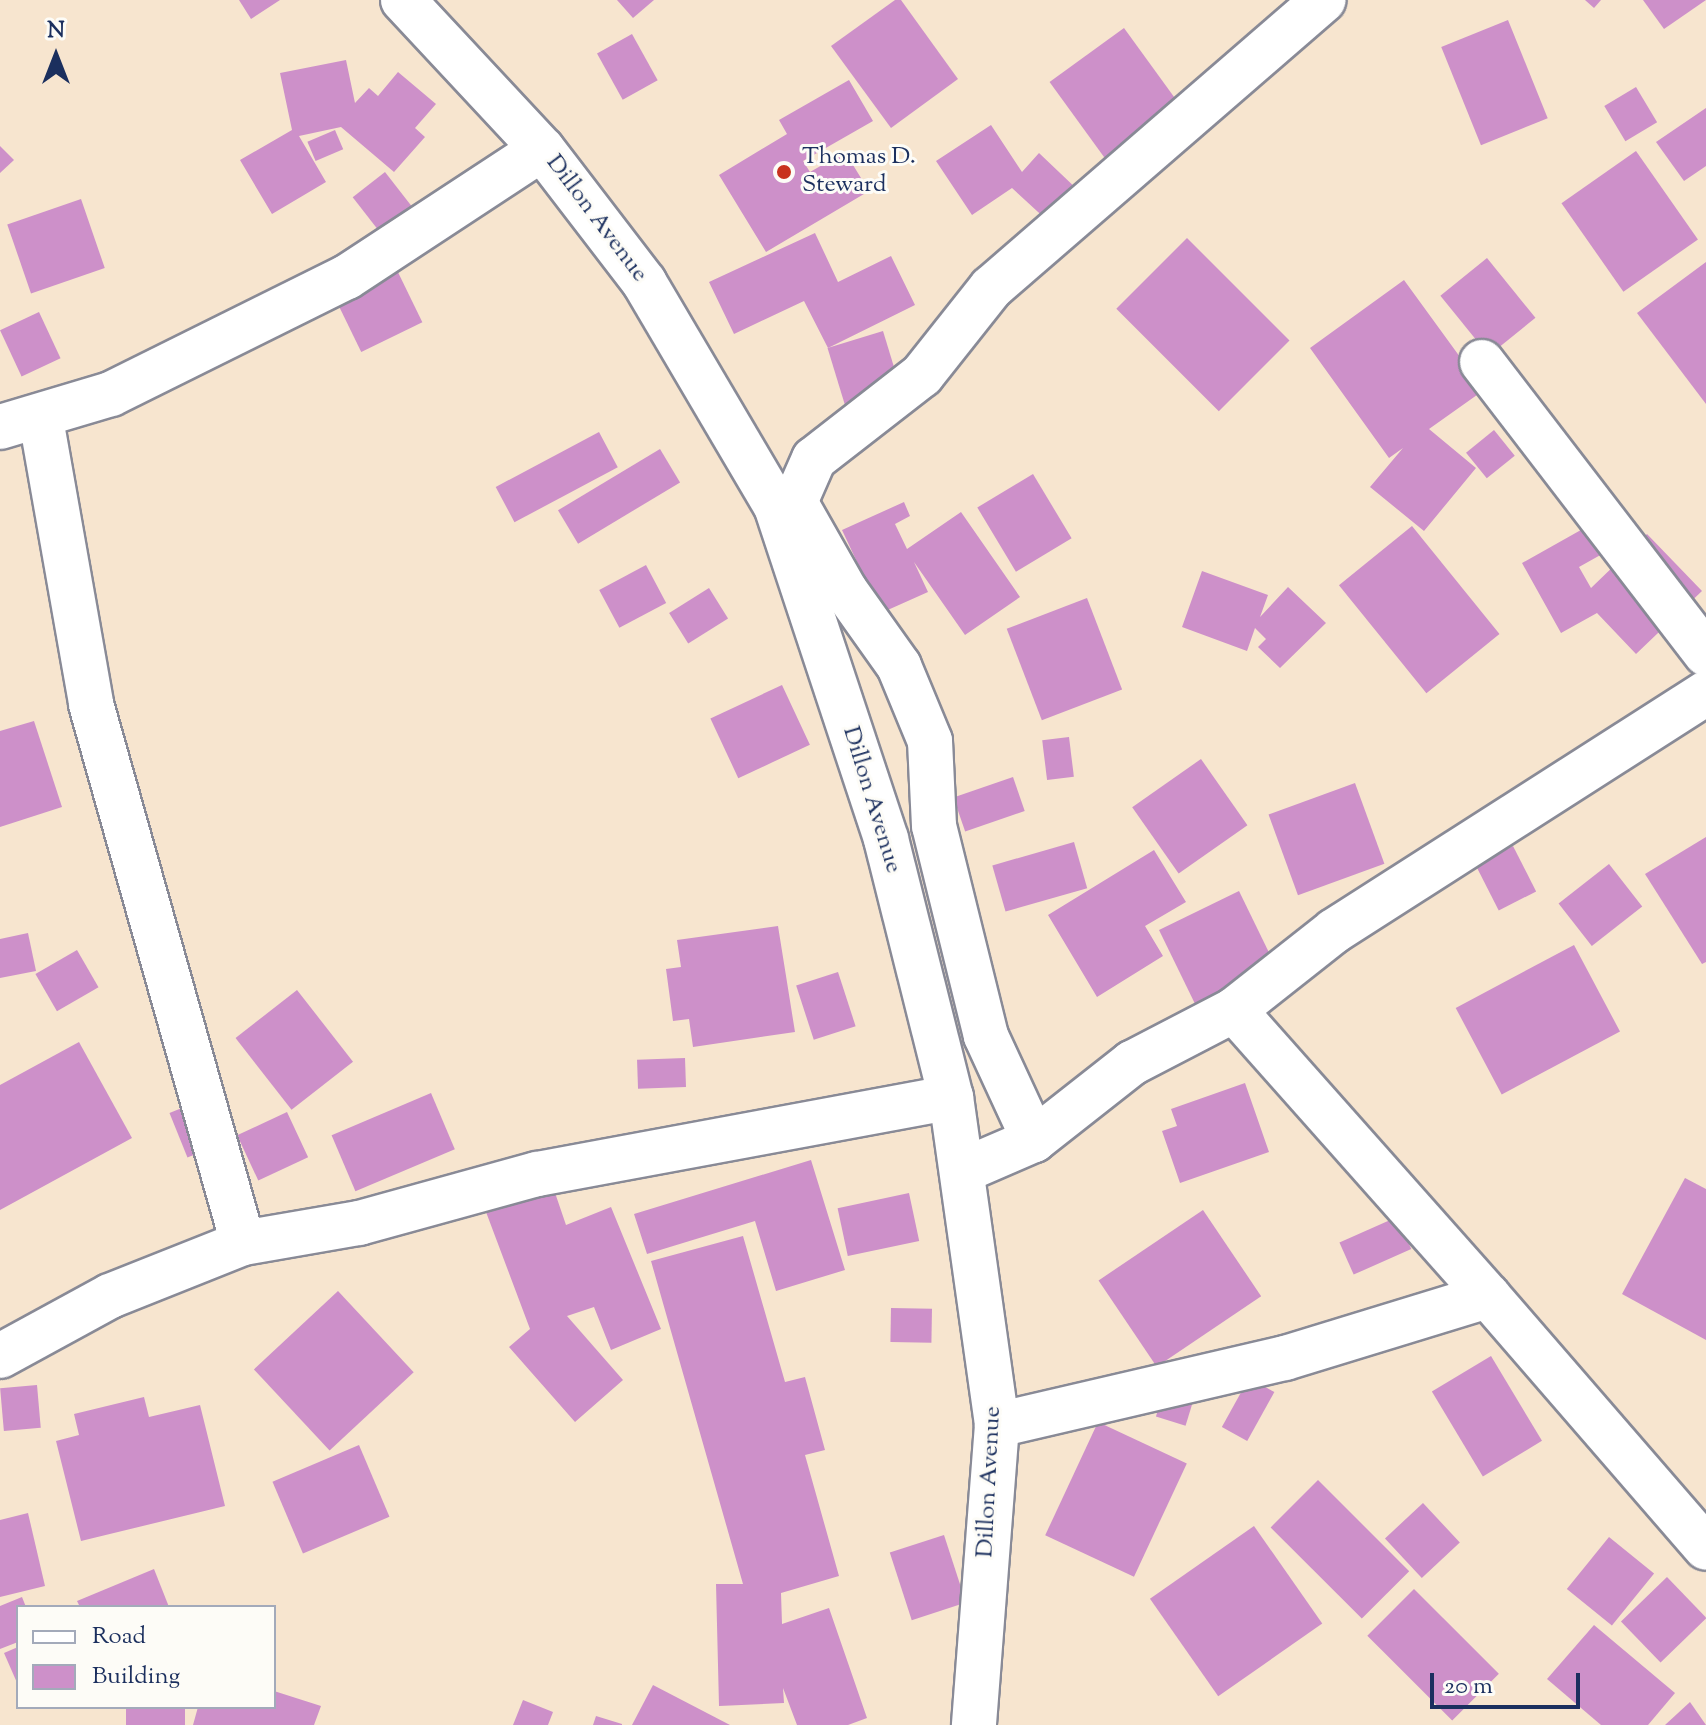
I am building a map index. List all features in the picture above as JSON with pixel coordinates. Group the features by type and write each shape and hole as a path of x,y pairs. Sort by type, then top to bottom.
{"street":[{"name":"Dillon Avenue","path":"403,0 542,149 644,282 776,506 886,839 951,1097 997,1425 974,1725"},
{"path":"1034,1140 986,1036 934,826 930,741 899,666 845,590 795,502 814,459 922,375 991,288 1324,0"},
{"path":"243,1243 91,704 20,423 111,394 347,277 542,149"},
{"path":"1482,362 1706,654"},
{"path":"962,1171 1034,1140 1132,1063 1234,1010 1334,931 1706,693"},
{"path":"1234,1010 1706,1548"},
{"path":"0,1356 110,1296 243,1243 359,1223 537,1174 951,1097"},
{"path":"997,1425 1285,1358 1488,1296"}],"building":[{"path":"239,0 280,0 251,19"},
{"path":"617,0 654,0 633,18"},
{"path":"895,0 901,0 958,79 891,128 831,46"},
{"path":"1585,0 1601,0 1594,8"},
{"path":"1643,0 1706,0 1664,29"},
{"path":"1508,20 1548,118 1481,145 1441,47"},
{"path":"1124,28 1188,116 1114,170 1050,82"},
{"path":"632,34 658,80 623,100 597,53"},
{"path":"346,60 355,103 369,88 378,96 398,72 436,104 415,128 425,137 394,172 341,127 299,136 326,182 272,214 240,160 292,130 280,73"},
{"name":"Thomas D. Steward","path":"849,80 873,121 803,161 810,172 845,152 869,191 766,252 719,175 787,134 779,120"},
{"path":"1636,87 1657,122 1625,141 1604,106"},
{"path":"1706,108 1706,166 1684,181 1656,142"},
{"path":"991,125 1022,172 1039,153 1080,192 1050,223 1012,188 972,215 936,161"},
{"path":"335,130 343,149 316,161 307,142"},
{"path":"0,146 14,160 0,173"},
{"path":"1636,151 1698,239 1623,292 1561,203"},
{"path":"385,172 411,206 379,231 353,197"},
{"path":"81,199 105,268 31,293 7,224"},
{"path":"815,233 838,282 891,256 915,305 828,348 804,301 734,334 709,282"},
{"path":"1187,238 1290,341 1219,411 1116,309"},
{"path":"1487,258 1535,318 1489,356 1440,296"},
{"path":"393,262 422,322 361,352 332,292"},
{"path":"1706,262 1706,404 1637,313"},
{"path":"1404,280 1484,390 1429,429 1476,468 1424,531 1370,487 1403,448 1389,458 1310,348"},
{"path":"39,312 61,358 22,376 0,330"},
{"path":"883,331 900,387 845,404 828,348"},
{"path":"1494,430 1515,456 1487,478 1466,453"},
{"path":"599,432 618,467 514,522 496,487"},
{"path":"660,449 680,482 578,544 558,510"},
{"path":"1033,474 1072,538 1016,572 977,507"},
{"path":"904,502 910,516 895,524 907,549 961,512 1020,597 965,635 914,562 928,592 881,613 842,530"},
{"path":"1412,526 1499,634 1426,693 1339,585"},
{"path":"1588,526 1604,553 1579,567 1591,588 1647,534 1702,591 1636,654 1597,613 1561,633 1522,563"},
{"path":"646,565 666,603 619,628 599,590"},
{"path":"1202,571 1268,595 1260,617 1288,587 1326,623 1280,668 1258,647 1266,639 1255,628 1247,651 1182,627"},
{"path":"709,588 728,619 688,643 669,613"},
{"path":"1087,598 1122,689 1042,720 1007,629"},
{"path":"782,685 810,745 738,778 710,718"},
{"path":"34,721 62,807 0,827 0,731"},
{"path":"1069,737 1074,777 1047,780 1042,740"},
{"path":"1201,759 1247,825 1179,874 1132,807"},
{"path":"1013,777 1025,811 965,832 953,798"},
{"path":"1355,783 1384,864 1298,895 1269,814"},
{"path":"1706,837 1706,962 1702,964 1645,874"},
{"path":"1074,842 1087,888 1006,912 992,865"},
{"path":"1513,846 1536,891 1499,911 1476,865"},
{"path":"1154,850 1186,902 1145,926 1163,956 1097,997 1048,915"},
{"path":"1609,864 1642,907 1592,946 1559,903"},
{"path":"1239,891 1278,971 1198,1010 1159,930"},
{"path":"778,926 795,1032 693,1047 689,1019 673,1021 666,969 681,967 677,940"},
{"path":"28,933 36,971 0,978 0,939"},
{"path":"1574,945 1620,1032 1502,1094 1456,1008"},
{"path":"77,950 98,987 57,1011 35,974"},
{"path":"838,972 856,1026 814,1040 796,986"},
{"path":"297,990 353,1062 292,1110 236,1038"},
{"path":"79,1042 132,1138 0,1210 0,1085"},
{"path":"685,1058 686,1087 638,1089 637,1060"},
{"path":"1245,1083 1269,1152 1180,1183 1162,1131 1177,1126 1171,1109"},
{"path":"431,1093 455,1149 355,1191 332,1135"},
{"path":"214,1095 232,1140 187,1157 169,1113"},
{"path":"287,1112 308,1157 258,1181 237,1135"},
{"path":"811,1160 845,1270 776,1291 755,1221 647,1254 634,1214"},
{"path":"1685,1178 1706,1189 1706,1340 1622,1294"},
{"path":"551,1181 566,1225 611,1207 661,1329 611,1350 594,1307 567,1316 623,1380 575,1422 509,1347 530,1329 483,1204"},
{"path":"909,1193 919,1241 848,1256 838,1208"},
{"path":"1203,1210 1261,1296 1157,1367 1099,1280"},
{"path":"1397,1217 1411,1249 1354,1275 1339,1243"},
{"path":"743,1236 785,1382 805,1377 825,1450 805,1455 839,1576 781,1593 782,1624 829,1608 867,1718 848,1725 797,1725 783,1688 784,1703 719,1706 716,1584 743,1584 651,1261"},
{"path":"338,1291 414,1372 330,1451 254,1369"},
{"path":"891,1308 932,1309 931,1343 890,1342"},
{"path":"1491,1356 1542,1441 1483,1476 1432,1392"},
{"path":"1172,1364 1202,1373 1186,1426 1156,1417"},
{"path":"1249,1378 1274,1392 1247,1441 1222,1427"},
{"path":"37,1385 41,1428 4,1431 0,1388"},
{"path":"144,1397 149,1417 200,1405 225,1506 81,1541 56,1441 79,1435 74,1414"},
{"path":"1098,1422 1187,1463 1134,1577 1045,1535"},
{"path":"359,1445 389,1517 303,1554 272,1482"},
{"path":"1318,1480 1409,1571 1362,1619 1271,1527"},
{"path":"1423,1503 1460,1542 1422,1578 1385,1538"},
{"path":"28,1513 45,1586 0,1597 0,1520"},
{"path":"1254,1526 1322,1623 1218,1696 1150,1599"},
{"path":"944,1535 966,1603 912,1620 890,1553"},
{"path":"1609,1537 1654,1574 1612,1626 1567,1589"},
{"path":"154,1569 168,1605 79,1605 77,1601"},
{"path":"1667,1577 1706,1619 1661,1662 1621,1621"},
{"path":"1414,1589 1499,1674 1452,1721 1367,1636"},
{"path":"22,1597 25,1605 16,1605 16,1643 0,1649 0,1606"},
{"path":"1594,1625 1675,1693 1648,1725 1601,1725 1547,1679"},
{"path":"16,1648 16,1680 4,1653"},
{"path":"653,1685 730,1725 632,1725"},
{"path":"276,1692 321,1706 314,1725 193,1725 197,1709 276,1709"},
{"path":"523,1700 553,1712 548,1725 513,1725"},
{"path":"1690,1702 1706,1725 1665,1725"},
{"path":"126,1709 185,1709 185,1725 126,1725"},
{"path":"596,1716 622,1724 622,1725 593,1725"}],"place":[{"name":"Thomas D. Steward","path":"784,172"}]}
